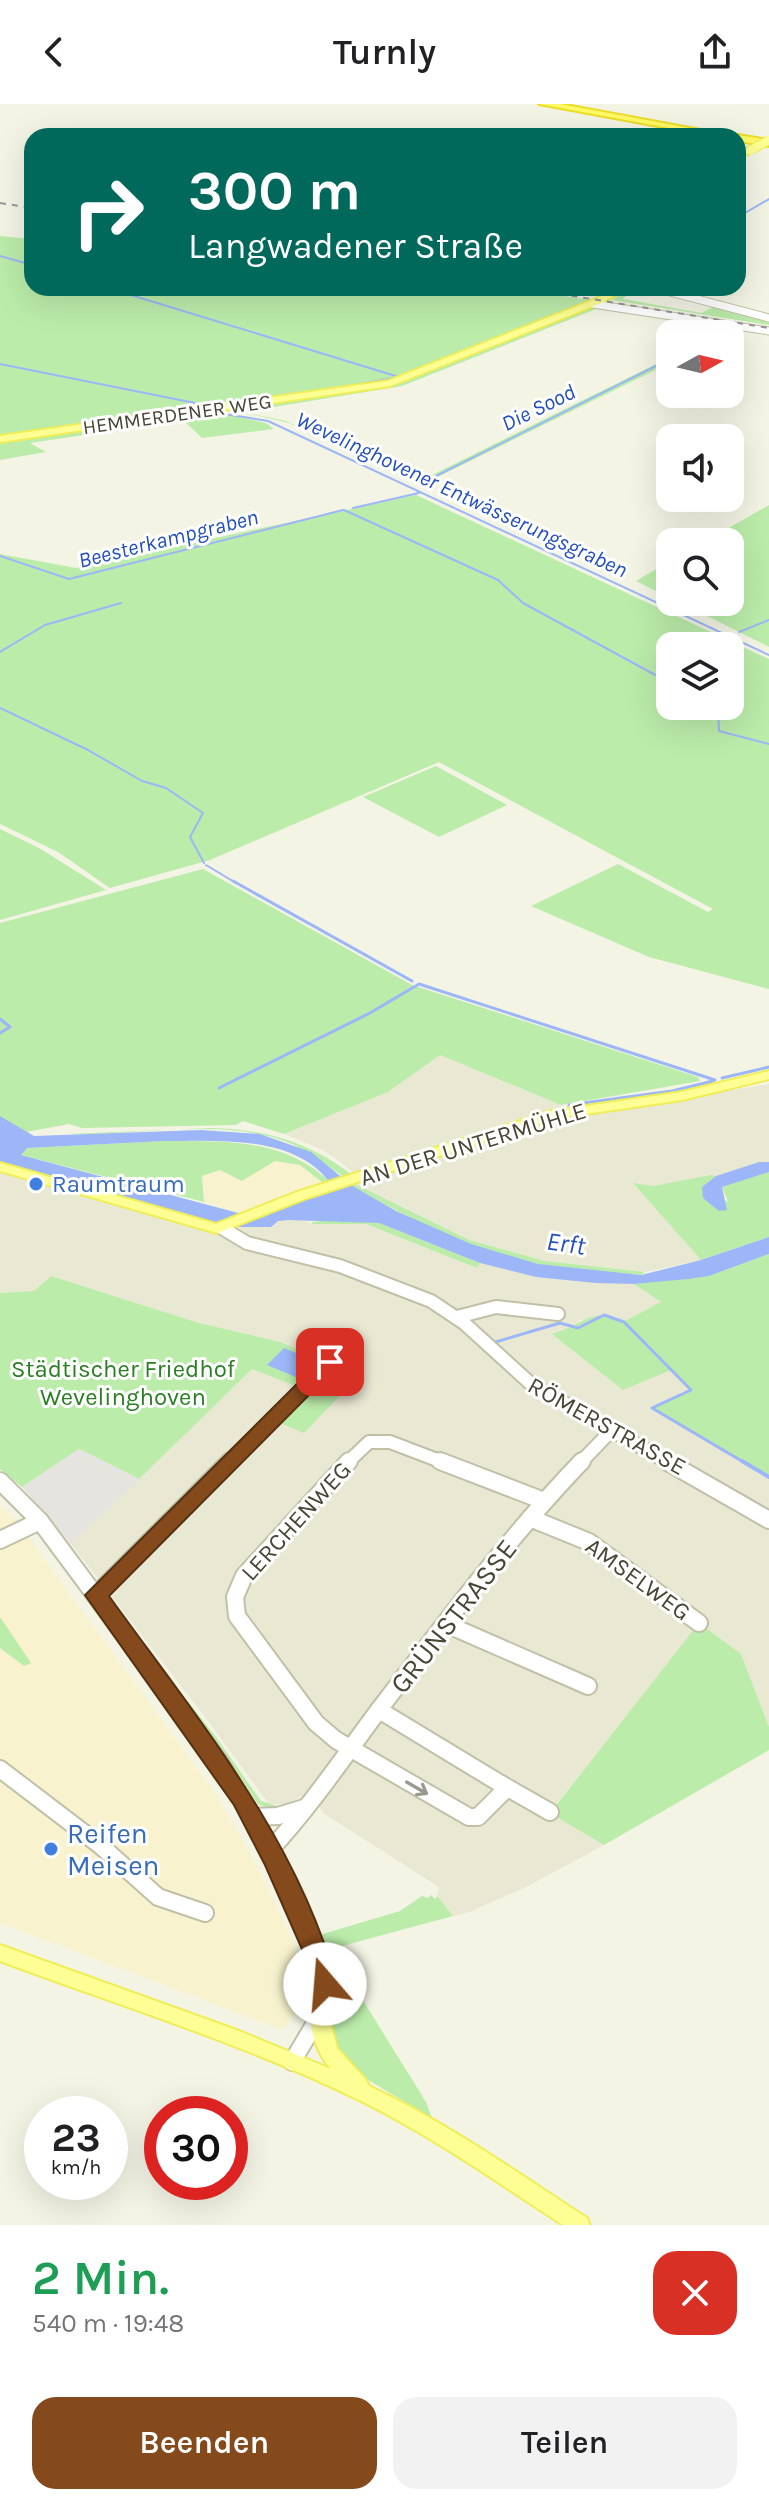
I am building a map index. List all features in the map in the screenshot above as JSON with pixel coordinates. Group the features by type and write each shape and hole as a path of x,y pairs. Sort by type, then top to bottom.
{"highway":[{"path":"544,104 682,128"},
{"path":"533,105 662,128"},
{"path":"746,141 769,143"}],"main road":[{"path":"746,153 769,143"},
{"name":"HEMMERDENER WEG","path":"0,439 385,384 608,296"},
{"name":"AN DER UNTERMÜHLE","path":"226,1226 331,1186 561,1113 682,1096 769,1075"},
{"path":"0,1167 209,1228 226,1226"},
{"path":"0,1953 292,2062 368,2095 449,2140 580,2225"},
{"path":"320,2015 324,2041 331,2057 368,2095"}],"street":[{"path":"685,296 769,318"},
{"path":"593,304 769,331"},
{"name":"RÖMERSTRASSE","path":"226,1226 229,1235 285,1254 351,1270 426,1300 457,1317 514,1372 610,1432 674,1463 769,1520"},
{"path":"457,1317 496,1307 558,1314"},
{"path":"96,1595 330,1362"},
{"name":"GRÜNSTRASSE","path":"270,1850 295,1823 379,1710 530,1518 610,1432"},
{"name":"LERCHENWEG","path":"350,1748 316,1723 240,1622 234,1601 244,1576 362,1447 373,1441 395,1443 544,1501"},
{"path":"0,1481 40,1521 220,1763 270,1850 321,1966 325,1991 320,2015 292,2062"},
{"name":"AMSELWEG","path":"530,1518 589,1542 699,1623"},
{"path":"0,1540 40,1521"},
{"path":"446,1624 588,1686"},
{"path":"379,1710 550,1812"},
{"path":"350,1748 471,1818 480,1816 502,1793 504,1789 501,1784"},
{"path":"0,1769 101,1846 158,1897 205,1913"},
{"path":"253,1817 278,1816 304,1808"}],"shaded area":[{"path":"440,1055 561,1105 602,1113 769,1084 769,1162 759,1162 716,1176 653,1186 634,1184 701,1260 645,1272 545,1261 469,1240 371,1195 356,1185 365,1183 339,1161 323,1150 284,1134 388,1092"},
{"path":"275,1161 300,1165 322,1182 241,1214 204,1202 201,1176 220,1170 242,1181"},
{"path":"0,1162 222,1223 299,1219 313,1224 366,1224 477,1268 480,1263 536,1277 634,1284 661,1302 625,1321 581,1320 568,1329 553,1333 623,1390 671,1370 691,1390 653,1408 769,1477 769,1727 741,1654 699,1624 550,1812 604,1845 526,1887 453,1916 437,1896 439,1887 323,1813 317,1803 301,1796 288,1804 269,1804 71,1544 279,1342 199,1323 51,1276 34,1291 0,1293"},
{"path":"79,1449 139,1479 71,1544 22,1487"},
{"path":"0,1505 19,1524 216,1794 257,1865 303,1963 307,1979 299,2009 282,2030 0,1923"}],"green space":[{"path":"0,236 24,238 24,296 565,296 596,301 387,381 0,436"},
{"path":"626,296 623,299 702,313 714,306 679,296 681,296 769,319 769,325 612,300"},
{"path":"592,306 687,320 596,309 402,386 243,412 286,421 414,481 420,481 656,364 656,370 421,485 289,423 229,409 370,388"},
{"path":"744,328 769,332 769,335 744,331"},
{"path":"215,411 266,423 274,429 202,438 185,422 173,422 30,443 46,452 0,460 0,441"},
{"path":"416,495 656,607 656,616 676,616 711,632 656,632 656,720 744,720 744,647 769,659 769,989 649,957 531,906 618,864 708,912 713,909 439,762 210,860 110,888 58,852 0,824 0,554 76,568"},
{"path":"769,505 769,647 707,616 744,616 744,528 729,528"},
{"path":"656,569 656,591 636,581"},
{"path":"436,766 507,805 439,837 363,797"},
{"path":"0,829 39,848 106,890 0,920"},
{"path":"203,869 412,985 698,1077 700,1081 561,1105 440,1055 388,1092 284,1134 243,1121 236,1125 82,1128 69,1124 26,1132 0,1116 0,923"},
{"path":"211,1128 249,1131 286,1140 320,1154 352,1175 344,1177 292,1144 239,1131 187,1129"},
{"path":"165,1130 94,1134 67,1134"},
{"path":"164,1141 231,1142 273,1150 293,1157 330,1182 322,1182 300,1165 275,1161 242,1181 220,1170 202,1176 204,1202 21,1155 27,1148"},
{"path":"764,1171 769,1172 769,1237 701,1260 633,1183 654,1186 716,1176 702,1187 728,1202 722,1187"},
{"path":"355,1184 469,1240 545,1261 645,1272 641,1275 575,1270 489,1251 395,1210 351,1185"},
{"path":"329,1220 379,1223 480,1263 477,1268 366,1224 312,1224"},
{"path":"769,1254 769,1477 652,1408 690,1390 671,1370 623,1390 552,1334 595,1317 625,1321 661,1302 634,1284 709,1276"},
{"name":"Städtischer Friedhof Wevelinghoven","path":"51,1276 199,1323 280,1342 324,1361 298,1387 252,1369 139,1479 79,1449 22,1487 0,1469 0,1293 34,1291"},
{"path":"328,1373 352,1383 304,1433 280,1423"},
{"path":"106,1598 216,1737 261,1801 281,1807 292,1805 309,1794 298,1805 273,1810 258,1804 227,1757"},
{"path":"0,1617 31,1663 24,1666 0,1648"},
{"path":"699,1623 741,1654 769,1727 769,1750 604,1845 550,1813"},
{"path":"431,1895 435,1899 437,1896 453,1916 331,1949 426,2102 432,2118 343,2065 330,2039 336,2001 335,1985 316,1936 400,1911 422,1896 428,1898"}],"water":[{"path":"0,1116 34,1136 201,1130 260,1134 311,1152 351,1185 396,1211 471,1244 538,1264 641,1275 701,1260 769,1237 769,1254 709,1276 688,1279 634,1284 536,1277 480,1263 379,1223 288,1220 278,1221 271,1227 241,1227 207,1221 0,1162","holes":["164,1141 234,1142 280,1150 301,1158 320,1171 334,1189 257,1218 21,1155 27,1148"]},
{"path":"759,1162 769,1162 769,1172 722,1187 727,1210 719,1211 703,1198 702,1187 716,1176"},
{"path":"284,1348 315,1361 298,1378 267,1365"}],"waterway":[{"name":"Die Sood","path":"746,212 769,199"},
{"path":"0,256 24,263"},
{"path":"134,296 399,377 339,388"},
{"name":"Wevelinghovener Entwässerungsgraben","path":"0,364 210,406"},
{"name":"Die Sood","path":"420,484 656,366"},
{"name":"Wevelinghovener Entwässerungsgraben","path":"225,414 268,421 769,655"},
{"name":"Beesterkampgraben","path":"353,508 419,493"},
{"name":"Beesterkampgraben","path":"0,556 69,579 343,510"},
{"path":"344,510 498,580 523,603 656,675"},
{"path":"0,652 45,625 121,603"},
{"path":"739,632 769,620"},
{"path":"0,708 88,750 142,781 166,788 203,813 190,837 204,863"},
{"path":"719,720 719,731 769,744"},
{"path":"206,865 236,883"},
{"path":"233,881 412,981"},
{"path":"219,1088 370,1013 419,984 715,1080"},
{"path":"0,1019 10,1027 0,1033"},
{"path":"722,1078 769,1067"},
{"path":"569,1105 672,1091 713,1081"},
{"path":"492,1343 560,1323 578,1328 604,1315 624,1322 691,1390 652,1408 745,1463"},
{"path":"742,1461 769,1477"}],"railway":[{"path":"0,203 24,207"},
{"path":"573,296 769,328"}],"place":[{"name":"Raumtraum","path":"36,1184"},
{"name":"Reifen Meisen","path":"51,1849"}],"route":[{"path":"325,1984 317,1956 277,1865 243,1800 220,1763 96,1595 330,1362"}],"water label":[{"name":"Erft","path":"566,1243"}]}
